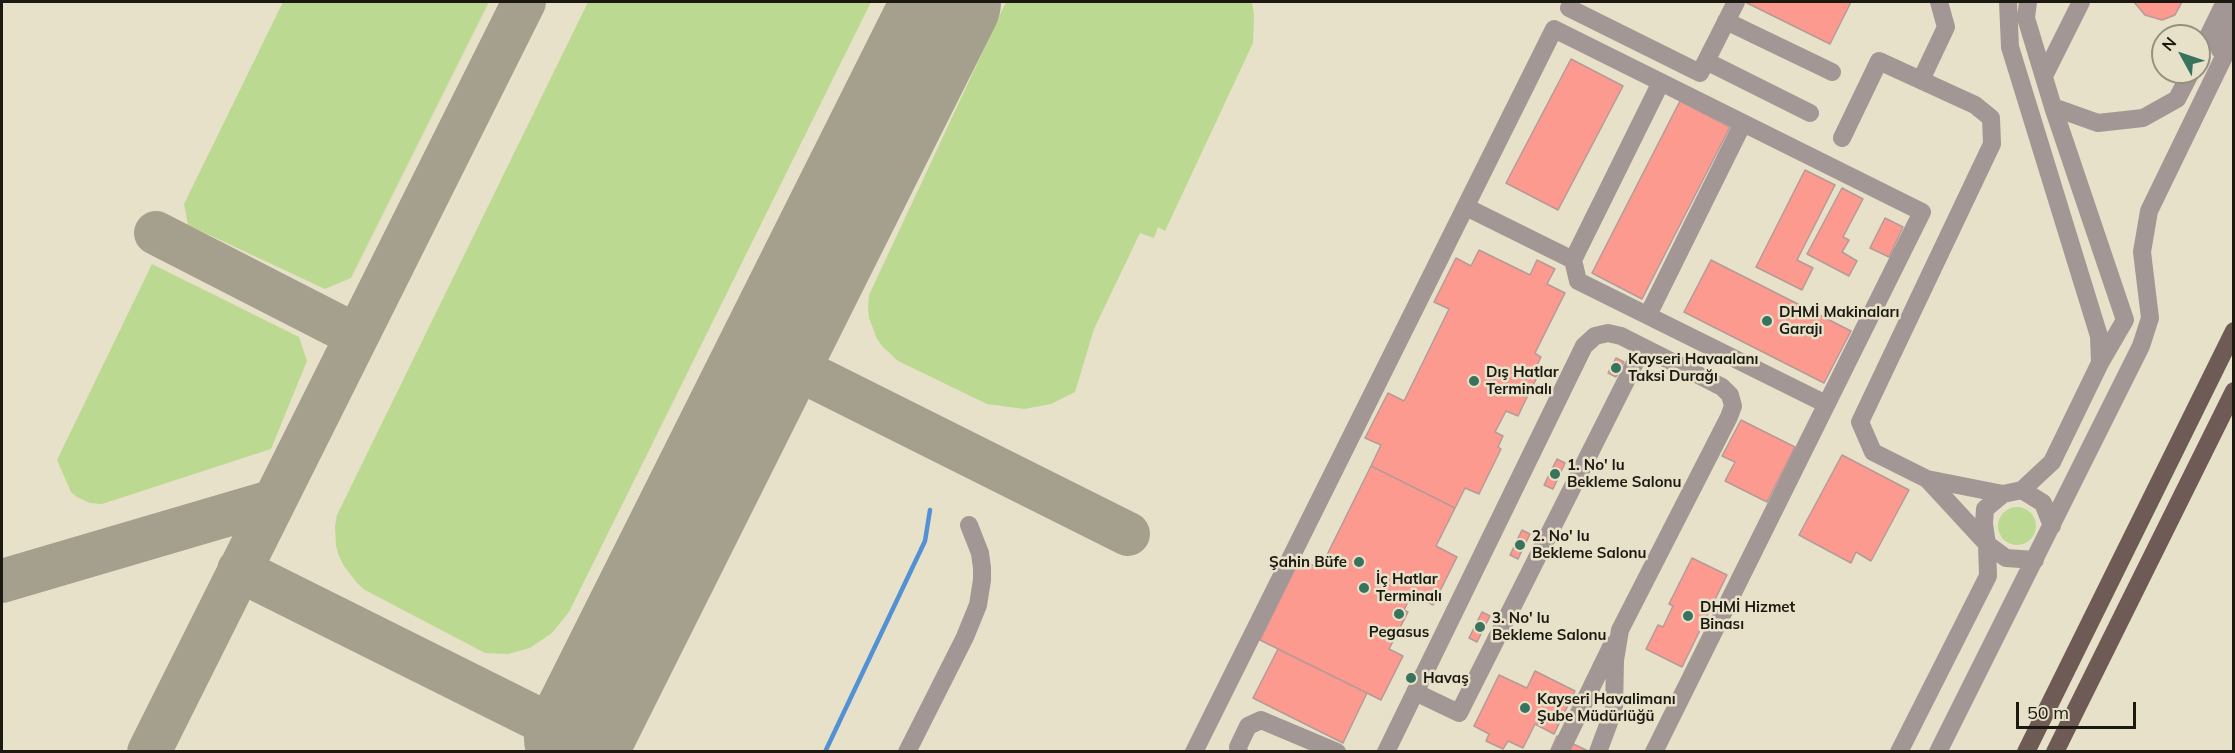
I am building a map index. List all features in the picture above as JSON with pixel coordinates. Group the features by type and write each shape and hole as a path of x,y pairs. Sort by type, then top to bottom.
{"main road":[{"path":"2026,752 2234,331"},
{"path":"2055,752 2234,392"}],"lane":[{"path":"1569,8 1700,73 1736,2"},
{"path":"1921,80 1946,27 1940,2"},
{"path":"2008,2 2010,47 2099,336 2100,363"},
{"path":"1842,138 1879,61 1975,105 1991,118 1992,144 1860,422 1873,452 1927,479 2003,494 2022,490 2052,462 2100,363 2125,320 2053,108 2026,18 2028,2"},
{"path":"2044,76 2081,2"},
{"path":"2211,32 2227,2"},
{"path":"2216,70 2227,2"},
{"path":"1726,21 1832,72"},
{"path":"1194,752 1554,29 1922,212 1654,752"},
{"path":"1938,752 2141,346 2150,318 2142,252 2149,211 2234,36"},
{"path":"1706,61 1810,113"},
{"path":"1661,82 1573,260 1578,280 1826,404"},
{"path":"2053,108 2098,123 2143,118 2177,99 2185,84"},
{"path":"1648,315 1743,123"},
{"path":"1466,207 1573,260"},
{"path":"1386,752 1584,346 1595,336 1608,333 1621,336 1722,387 1730,395 1732,406 1729,417 1560,752"},
{"path":"1415,692 1459,713 1643,347"},
{"path":"1927,479 1987,544 2006,558 2034,560"},
{"path":"2022,490 2043,503 2052,526"},
{"path":"1899,752 1988,576 1985,509 2003,494"},
{"path":"907,752 960,647 978,605 982,568 978,546 969,525"},
{"path":"1598,752 1614,709 1615,660 1620,630"},
{"path":"1239,752 1238,747 1248,726 1261,720 1337,752"}],"green space":[{"path":"283,2 489,2 351,278 325,289 188,225 184,204"},
{"path":"588,2 871,2 569,612 552,633 530,648 508,654 485,653 365,590 344,566 339,556 335,526 337,515"},
{"path":"1006,2 1252,2 1254,15 1253,43 1165,231 1158,227 1154,238 1140,233 1094,329 1075,392 1051,404 1024,409 987,404 898,361 877,339 869,318 868,307 869,295"},
{"path":"152,264 299,337 307,361 271,449 102,504 90,503 71,492 57,460"},
{"path":"2017,507 2031,512 2036,526 2031,540 2017,545 2003,540 1998,526 2003,512"}],"building":[{"path":"1745,2 1851,2 1830,44"},
{"path":"2134,2 2182,2 2175,15 2162,20 2145,15"},
{"path":"1571,59 1623,86 1558,210 1506,183"},
{"path":"1680,101 1730,127 1642,299 1592,273"},
{"path":"1805,170 1835,185 1797,260 1813,268 1802,290 1756,267"},
{"path":"1842,188 1863,199 1843,237 1849,240 1842,252 1857,261 1849,276 1807,254"},
{"path":"1885,218 1903,227 1889,257 1870,248"},
{"name":"Dış Hatlar Terminalı","path":"1479,250 1530,275 1537,260 1555,269 1547,284 1565,293 1535,353 1541,357 1536,367 1541,370 1518,416 1506,411 1495,432 1503,436 1498,447 1501,449 1479,494 1465,488 1455,508 1371,466 1381,445 1365,438 1388,393 1404,401 1449,309 1434,302 1456,258 1471,266"},
{"name":"DHMİ Makinaları Garajı","path":"1711,260 1851,331 1824,383 1684,312"},
{"name":"Kayseri Havaalanı Taksi Durağı","path":"1616,358 1624,362 1616,377 1608,373"},
{"path":"1741,420 1795,447 1767,502 1725,481 1735,462 1722,456"},
{"path":"1842,455 1909,490 1871,561 1856,552 1851,563 1799,535"},
{"name":"1. No' lu Bekleme Salonu","path":"1557,459 1565,463 1553,489 1544,485"},
{"name":"İç Hatlar Terminalı","path":"1371,466 1455,508 1436,546 1457,557 1433,605 1412,594 1404,610 1408,612 1389,649 1403,656 1381,700 1260,640 1300,559 1320,569"},
{"name":"2. No' lu Bekleme Salonu","path":"1522,530 1530,534 1518,559 1510,555"},
{"name":"DHMİ Hizmet Binası","path":"1692,558 1727,575 1682,667 1646,649 1658,625 1663,627 1673,606 1669,604"},
{"name":"3. No' lu Bekleme Salonu","path":"1482,612 1490,616 1477,642 1469,638"},
{"path":"1278,649 1367,693 1343,743 1253,698"},
{"name":"Kayseri Havalimanı Şube Müdürlüğü","path":"1535,671 1575,691 1554,734 1535,724 1523,748 1508,741 1503,749 1486,741 1489,734 1474,726 1499,675 1527,688"},
{"path":"1557,736 1590,752 1550,752"}],"waterway":[{"path":"825,752 925,541 930,510"}],"taxiway":[{"path":"149,752 524,2"},
{"path":"156,233 357,336"},
{"path":"770,355 1128,534"},
{"path":"2,581 274,501"},
{"path":"239,570 578,739"}],"runway":[{"path":"578,739 947,2"}],"place":[{"name":"DHMİ Makinaları Garajı","path":"1767,321"},
{"name":"Kayseri Havaalanı Taksi Durağı","path":"1616,368"},
{"name":"Dış Hatlar Terminalı","path":"1474,381"},
{"name":"1. No' lu Bekleme Salonu","path":"1555,474"},
{"name":"2. No' lu Bekleme Salonu","path":"1520,545"},
{"name":"Şahin Büfe","path":"1359,562"},
{"name":"İç Hatlar Terminalı","path":"1364,588"},
{"name":"Pegasus","path":"1399,614"},
{"name":"DHMİ Hizmet Binası","path":"1688,616"},
{"name":"3. No' lu Bekleme Salonu","path":"1480,627"},
{"name":"Havaş","path":"1411,678"},
{"name":"Kayseri Havalimanı Şube Müdürlüğü","path":"1525,708"}]}
